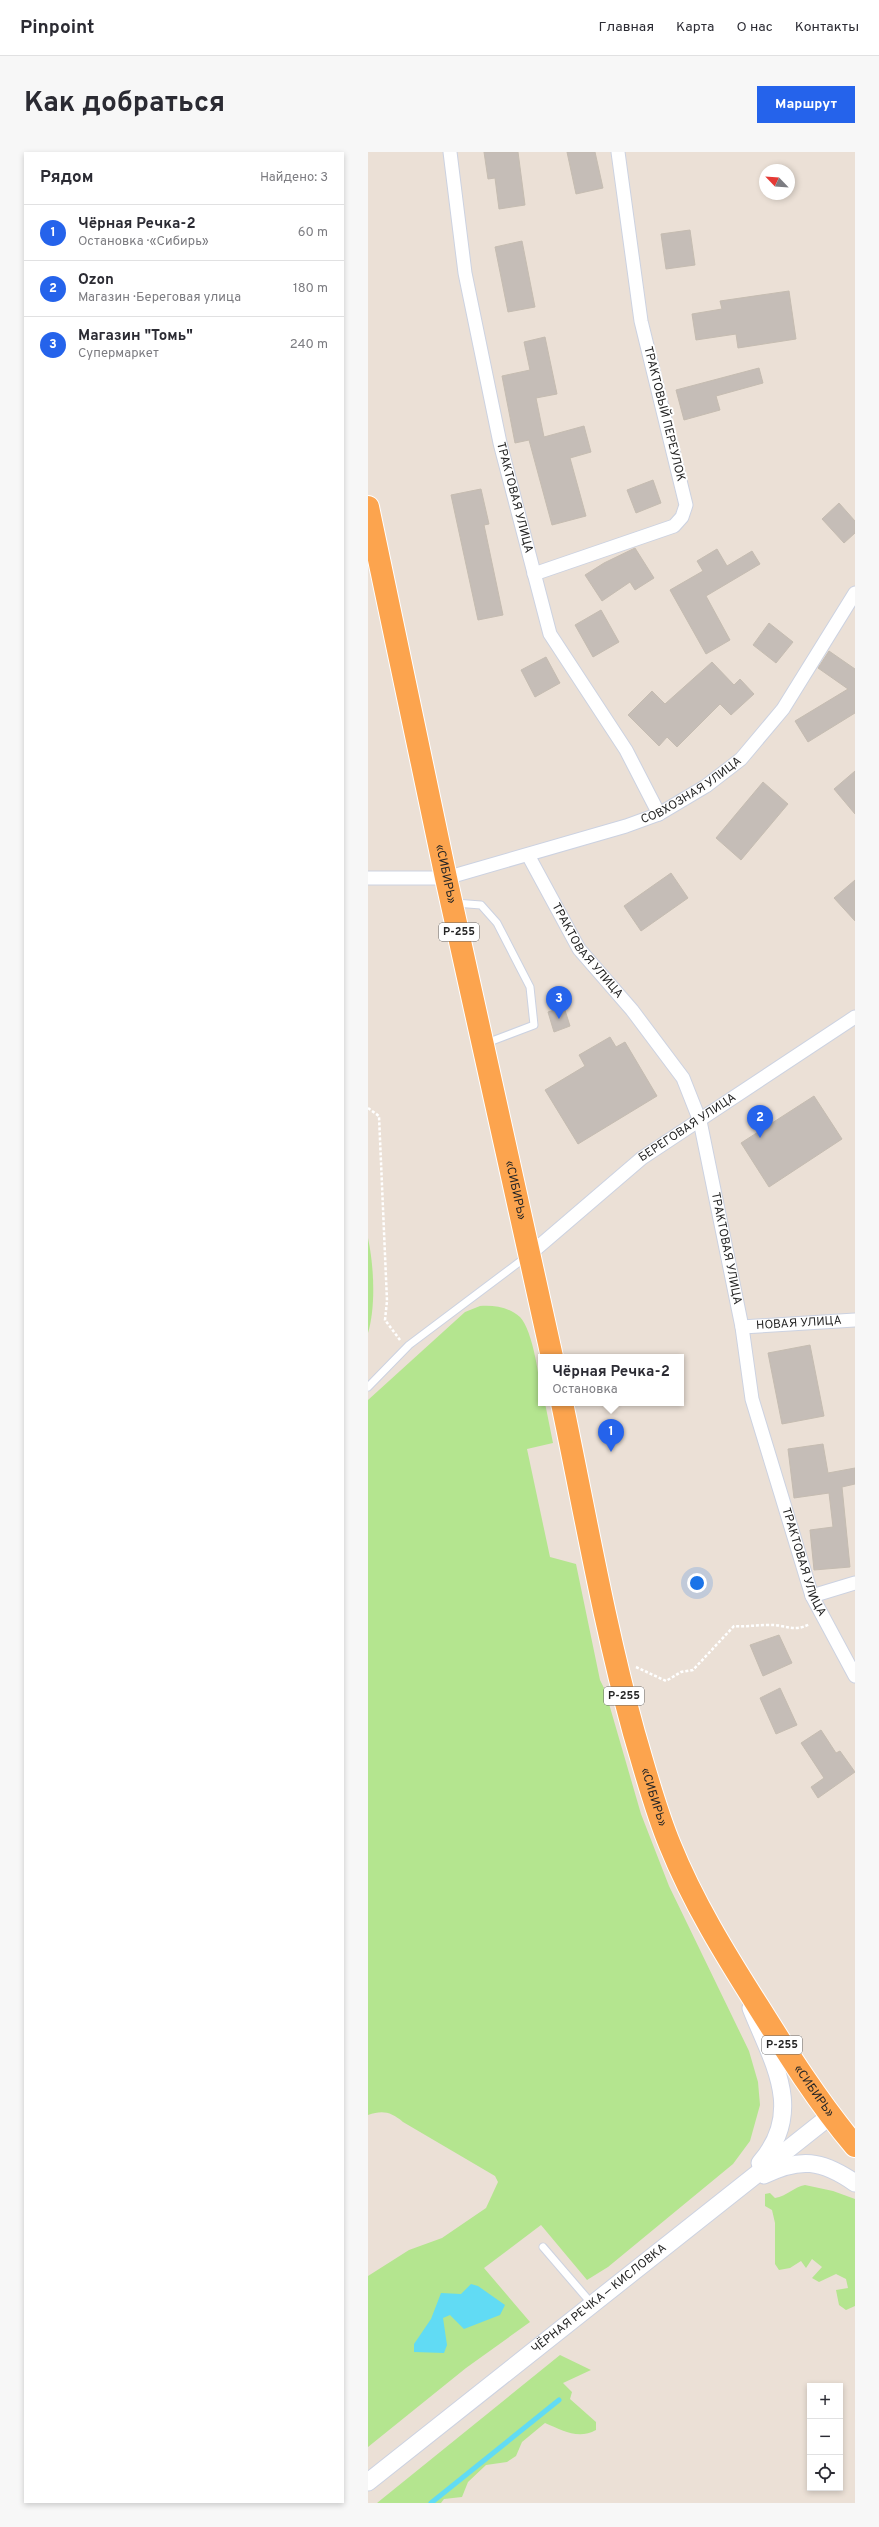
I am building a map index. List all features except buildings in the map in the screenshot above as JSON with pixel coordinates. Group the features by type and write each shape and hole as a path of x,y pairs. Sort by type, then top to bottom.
{"highway":[{"name":"«СИБИРЬ»","path":"368,507 446,878 484,1044 551,1354"},
{"name":"«СИБИРЬ»","path":"563,1406 615,1658 648,1782 670,1845 708,1925 737,1973 802,2076 830,2116 855,2146"}],"street":[{"name":"ТРАКТОВАЯ УЛИЦА","path":"450,152 465,273 500,443 550,634 626,750 659,814"},
{"name":"ТРАКТОВЫЙ ПЕРЕУЛОК","path":"534,574 674,526 685,510 641,321 618,152"},
{"name":"СОВХОЗНАЯ УЛИЦА","path":"368,878 446,878 626,826 659,814 706,786 741,759 783,709 855,593"},
{"name":"ТРАКТОВАЯ УЛИЦА","path":"528,855 579,949 632,1010 682,1078 700,1121 742,1327 752,1399 812,1596 855,1676"},
{"name":"БЕРЕГОВАЯ УЛИЦА","path":"530,1254 642,1158 855,1017"},
{"name":"НОВАЯ УЛИЦА","path":"742,1327 855,1320"},
{"path":"812,1596 855,1582"},
{"path":"737,1973 784,2097 782,2125 776,2142 739,2187"},
{"name":"ЧЁРНАЯ РЕЧКА — КИСЛОВКА","path":"368,2482 830,2116"},
{"path":"739,2187 782,2166 799,2163 826,2166 855,2183"}],"lane":[{"path":"452,903 481,905 497,923 530,987 534,1025 484,1044"},
{"path":"368,1388 409,1345 530,1254"},
{"path":"543,2247 592,2304"}],"path":[{"path":"368,1108 379,1116 387,1301 385,1320 398,1339 409,1345"},
{"path":"615,1658 666,1681 681,1672 693,1670 734,1626 750,1628 769,1624 799,1629 824,1617"}],"green space":[{"path":"368,1238 372,1261 373,1298 371,1322 368,1333"},
{"path":"480,1306 496,1306 506,1309 520,1317 529,1333 538,1371 538,1406 546,1406 553,1443 527,1449 550,1557 576,1564 600,1680 605,1690 641,1814 669,1886 749,2051 758,2082 760,2105 750,2141 733,2164 608,2267 587,2280 541,2225 484,2268 530,2322 466,2368 368,2447 368,2276 409,2250 442,2238 486,2208 498,2182 495,2176 395,2116 383,2112 368,2115 368,1400 465,1312"},
{"path":"805,2185 833,2191 855,2199 855,2306 846,2310 839,2305 836,2290 848,2288 846,2279 836,2274 819,2282 812,2278 822,2267 812,2259 806,2268 801,2261 790,2268 779,2270 775,2264 775,2223 772,2210 765,2206 765,2194 770,2193 775,2198"},
{"path":"560,2355 591,2370 563,2383 572,2392 570,2399 596,2422 596,2430 589,2433 576,2434 545,2423 522,2442 516,2456 507,2462 486,2465 468,2482 462,2497 444,2499 441,2503 377,2503"}],"water":[{"path":"471,2284 478,2286 505,2305 500,2315 464,2329 450,2315 443,2318 447,2345 444,2353 414,2352 414,2344 431,2319 441,2293 461,2294"}],"waterway":[{"path":"431,2503 559,2400"}],"place":[{"name":"Магазин \"Томь\"","path":"559,1019"},
{"name":"Ozon","path":"760,1138"},
{"name":"Чёрная Речка-2","path":"611,1452"}]}
